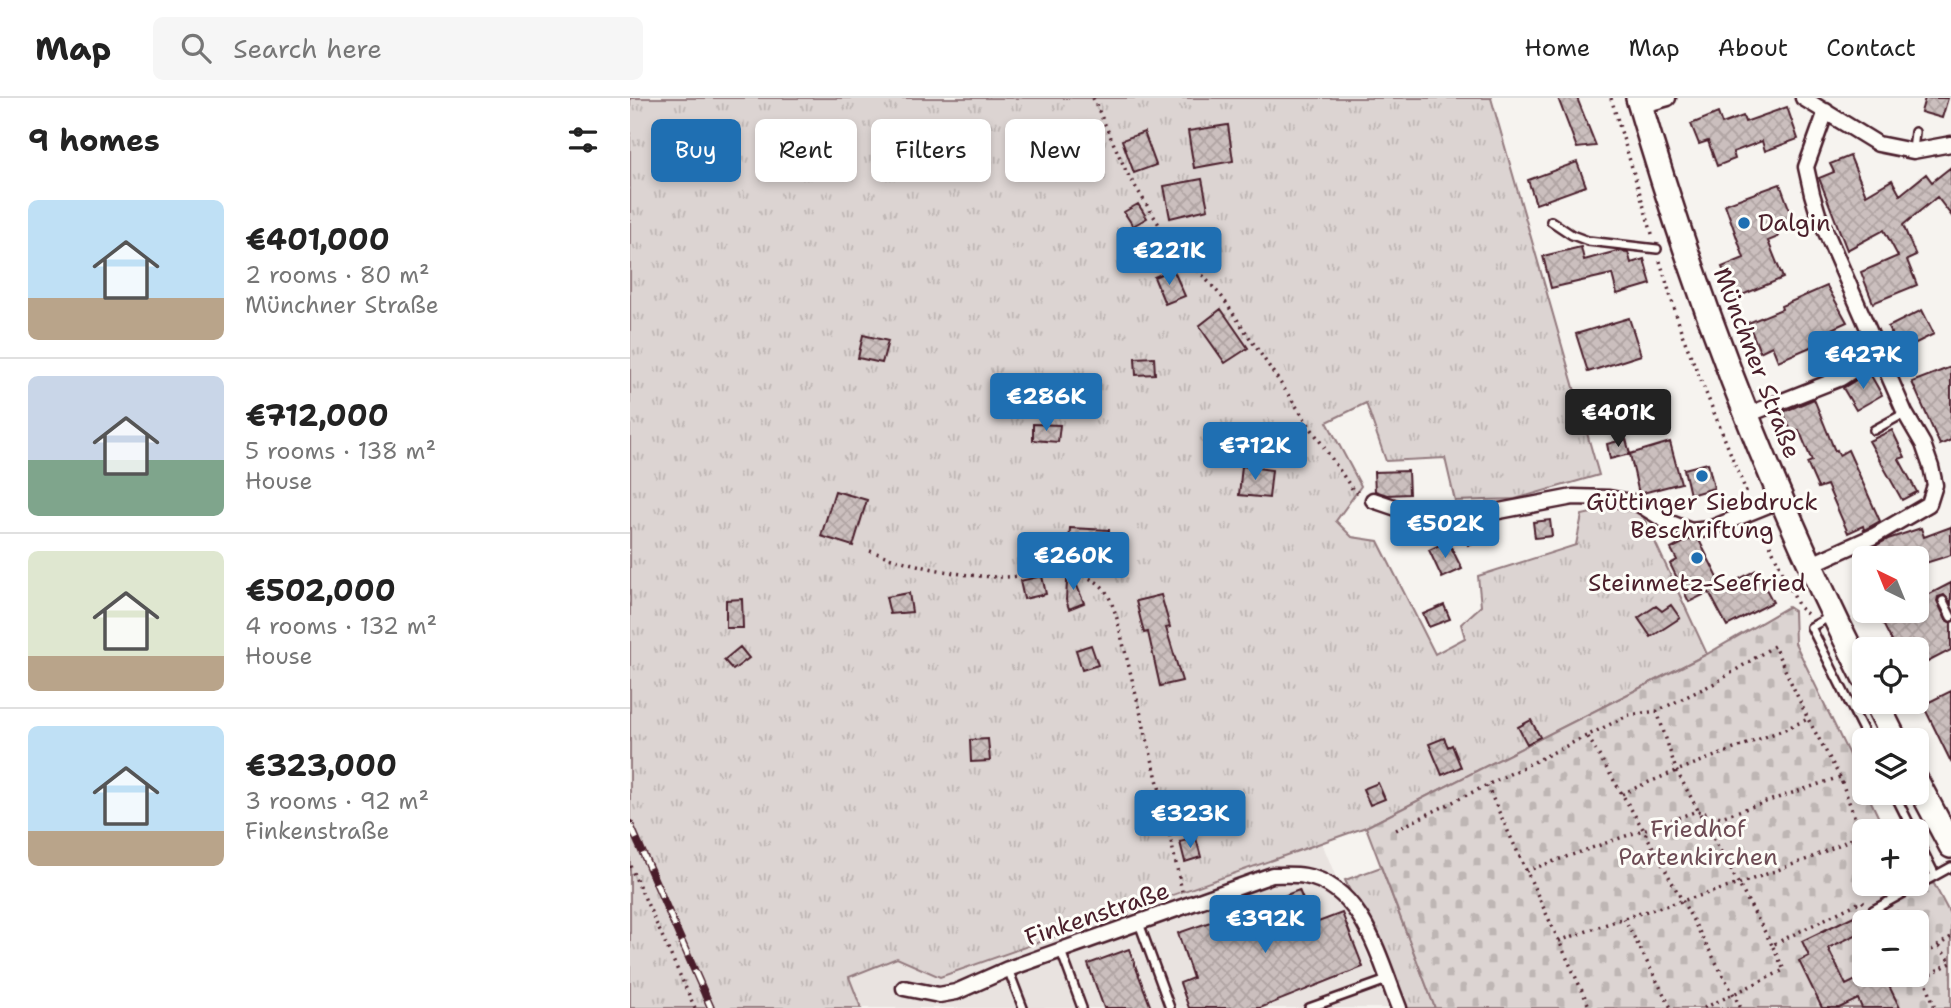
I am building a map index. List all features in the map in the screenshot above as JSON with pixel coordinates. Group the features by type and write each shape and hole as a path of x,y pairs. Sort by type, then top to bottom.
{"main road":[{"name":"Münchner Straße","path":"1639,102 1705,303 1746,415 1781,500 1852,653"},
{"path":"1929,805 1951,846"}],"street":[{"path":"1639,102 1668,98"},
{"path":"1803,98 1878,144 1913,151 1951,144"},
{"path":"1810,565 1874,536 1929,504 1935,485 1923,444 1905,413 1818,214 1806,167 1826,111"},
{"path":"1746,415 1841,378 1879,353"},
{"path":"1373,500 1432,520 1573,498 1609,498 1637,503 1666,521 1691,531 1709,529 1781,500"},
{"name":"Finkenstraße","path":"904,988 939,995 956,992 1008,970 1272,875 1307,876 1344,895 1361,916 1399,1008"}],"lane":[{"path":"1913,151 1915,132"},
{"path":"1551,221 1572,235 1588,241 1657,249"},
{"path":"1874,430 1905,413"},
{"path":"1943,601 1951,617"},
{"path":"1833,615 1811,627 1862,728"},
{"path":"1929,864 1935,876"},
{"path":"1873,910 1951,867"},
{"path":"1139,923 1170,1008"},
{"path":"1061,951 1082,1008"},
{"path":"1008,970 1023,1008"},
{"path":"1309,1008 1387,979"}],"path":[{"path":"1093,98 1126,173 1163,231 1222,298 1353,490 1373,500"},
{"path":"1611,98 1682,334 1753,510 1799,607"},
{"path":"870,551 910,565 962,573 1003,577 1060,571 1076,573 1101,584 1109,595 1116,615 1186,907"},
{"path":"1396,830 1629,715 1657,711 1717,682 1774,646 1808,719 1840,776 1855,819"},
{"path":"1657,711 1676,770 1784,970 1704,1008"},
{"path":"1622,795 1676,770 1760,740 1808,719"},
{"path":"1588,737 1643,829 1741,1008"},
{"path":"1526,871 1697,811 1721,817 1840,776"},
{"path":"1487,786 1590,1008"},
{"path":"1559,941 1624,918 1739,884 1808,859 1852,839"},
{"path":"630,866 695,1008"},
{"path":"1772,945 1862,901 1873,910"},
{"path":"1624,918 1671,1008"},
{"path":"1929,953 1951,937"},
{"path":"1929,975 1951,962 1939,947"},
{"path":"1927,987 1935,1008"}],"shaded area":[{"path":"1322,843 1389,1008 861,1008 848,977 897,958 940,977"}],"green space":[{"path":"630,98 1491,98 1599,475 1515,499 1455,501 1445,458 1386,461 1366,403 1327,422 1361,486 1336,521 1352,537 1378,541 1435,654 1465,638 1461,624 1481,606 1478,576 1576,545 1582,515 1637,503 1707,654 1366,827 940,977 897,958 849,977 861,1008 630,1008"},
{"name":"Friedhof Partenkirchen","path":"1788,607 1794,611 1795,643 1852,761 1852,805 1873,805 1879,819 1852,819 1852,896 1929,896 1929,883 1934,884 1951,916 1951,1008 1435,1008 1366,827 1707,654"},
{"path":"1381,867 1435,1008 1403,1008 1345,880"}],"building":[{"path":"1558,98 1577,98 1596,146 1577,148"},
{"path":"1925,98 1948,98 1942,118 1921,112"},
{"path":"1787,107 1798,139 1765,151 1762,141 1733,152 1735,159 1717,166 1708,141 1699,144 1691,124 1718,113 1722,124 1743,116 1745,122"},
{"path":"1228,125 1233,161 1194,168 1188,131"},
{"path":"1144,132 1156,165 1134,173 1122,140"},
{"path":"1850,156 1866,195 1892,180 1900,195 1926,174 1932,182 1951,167 1951,215 1937,197 1903,225 1916,256 1907,260 1917,285 1873,303 1861,272 1898,256 1884,230 1847,250 1819,178 1834,172 1830,164"},
{"path":"1577,162 1586,186 1536,204 1528,180"},
{"path":"1202,179 1208,209 1170,218 1164,186"},
{"path":"1780,184 1793,219 1774,226 1778,237 1768,241 1783,278 1735,298 1722,267 1744,258 1725,204"},
{"path":"1138,204 1147,218 1133,226 1124,212"},
{"path":"1581,247 1584,260 1617,251 1628,252 1631,263 1644,259 1651,284 1617,294 1612,274 1551,288 1543,256"},
{"path":"1173,269 1185,296 1165,304 1154,277"},
{"path":"1827,286 1847,322 1827,331 1827,340 1778,361 1772,346 1760,352 1748,323"},
{"path":"1221,309 1248,348 1225,363 1199,326"},
{"path":"1922,310 1934,334 1900,351 1888,327"},
{"path":"1629,318 1641,355 1588,372 1576,334"},
{"path":"863,335 888,341 882,363 858,358"},
{"path":"1154,357 1155,374 1136,375 1135,358"},
{"path":"1951,367 1951,440 1940,445 1912,382"},
{"path":"1869,372 1882,395 1856,410 1843,388"},
{"path":"1814,399 1835,451 1837,450 1839,455 1848,450 1880,521 1864,530 1863,526 1848,533 1827,485 1818,488 1807,463 1812,461 1799,430 1792,433 1783,412"},
{"path":"1033,424 1060,425 1058,442 1033,440"},
{"path":"1892,430 1905,457 1899,459 1917,492 1902,500 1869,441"},
{"path":"1626,439 1630,454 1610,459 1607,444"},
{"path":"1670,442 1681,483 1639,494 1630,454"},
{"path":"1708,463 1714,488 1690,495 1684,469"},
{"path":"1242,466 1272,470 1269,498 1239,495"},
{"path":"1408,471 1409,494 1387,495 1375,491 1374,472"},
{"path":"835,491 867,500 853,546 821,536"},
{"path":"1550,520 1552,536 1535,538 1533,522"},
{"path":"1477,524 1483,539 1468,545 1460,528"},
{"path":"1951,527 1951,555 1929,562 1929,546 1875,546 1921,528 1924,537"},
{"path":"1070,528 1109,530 1109,559 1068,557"},
{"path":"1688,540 1699,540 1723,588 1756,570 1773,602 1727,626 1709,592 1689,602 1670,564 1677,560 1671,549"},
{"path":"1448,541 1462,569 1442,578 1429,550"},
{"path":"1068,564 1084,603 1069,609 1066,600"},
{"path":"1042,576 1046,594 1024,599 1020,581"},
{"path":"1951,583 1951,603 1944,595 1938,597 1937,601 1946,620 1951,623 1951,650 1929,661 1929,637 1890,637 1883,623 1929,623 1929,594"},
{"path":"909,593 912,612 890,614 886,597"},
{"path":"1161,595 1170,627 1166,628 1182,681 1160,686 1148,632 1144,633 1136,601"},
{"path":"742,599 743,628 726,628 726,600"},
{"path":"1444,605 1450,619 1429,627 1423,614"},
{"path":"1671,605 1680,618 1651,637 1638,618 1656,606 1662,611"},
{"path":"1091,645 1098,665 1082,670 1076,650"},
{"path":"740,647 749,658 733,670 724,660"},
{"path":"1951,691 1951,762 1927,714 1929,702"},
{"path":"1531,720 1540,737 1527,744 1518,727"},
{"path":"1444,738 1448,747 1452,745 1461,767 1442,775 1429,744"},
{"path":"988,739 990,761 971,762 970,740"},
{"path":"1378,783 1385,799 1370,805 1363,789"},
{"path":"1196,838 1201,857 1185,862 1180,842"},
{"path":"1299,890 1313,924 1342,913 1363,967 1260,1008 1189,1008 1180,983 1193,978 1178,933 1216,920 1217,922"},
{"path":"1852,917 1852,937 1828,948 1846,985 1852,982 1852,987 1890,987 1900,1008 1862,1008 1858,999 1839,1008 1822,1008 1799,961 1809,956 1802,941"},
{"path":"1129,949 1151,1008 1104,1008 1088,964"}],"railway":[{"path":"630,824 711,1008"}],"place":[{"name":"Dalgin","path":"1744,223"},
{"name":"Güttinger Siebdruck Beschriftung","path":"1702,476"},
{"name":"Steinmetz-Seefried","path":"1697,558"}]}
